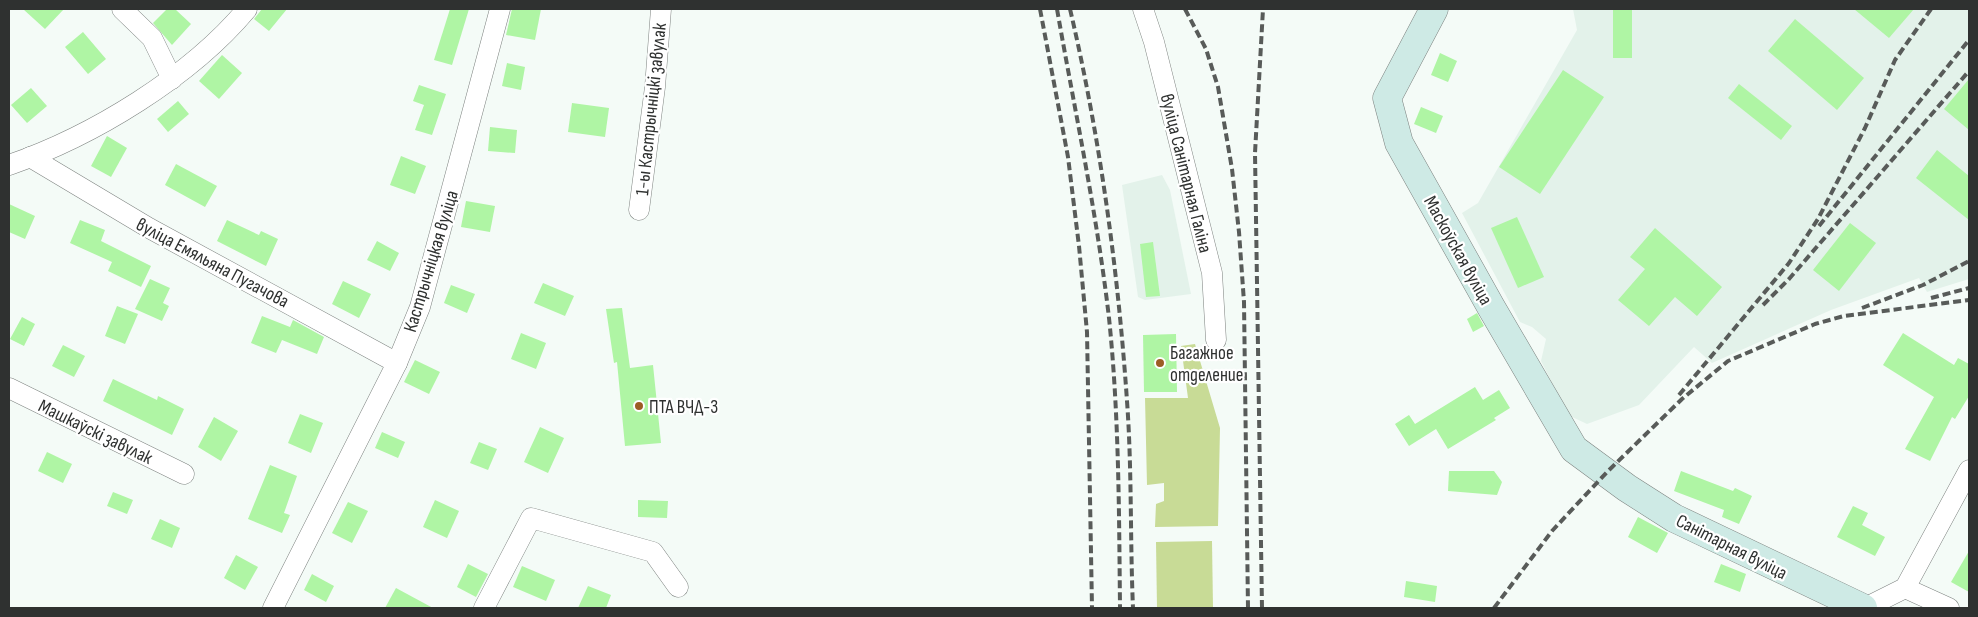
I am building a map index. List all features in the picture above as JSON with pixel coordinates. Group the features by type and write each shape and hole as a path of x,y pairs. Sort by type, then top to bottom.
{"street":[{"path":"122,9 152,38 172,80"},
{"path":"9,165 30,158 96,126 172,80 233,26 247,9"},
{"name":"Кастрычніцкая вуліца","path":"273,608 397,364 420,307 500,9"},
{"name":"1-ы Кастрычніцкі завулак","path":"639,210 656,87 661,9"},
{"name":"вуліца Санітарная Галіна","path":"1143,9 1154,42 1212,273 1216,340"},
{"name":"Маскоўская вуліца","path":"1434,9 1387,98 1399,143 1491,307 1574,449 1607,472"},
{"name":"вуліца Емяльяна Пугачова","path":"30,158 149,228 397,364"},
{"name":"Машкаўскі завулак","path":"9,388 184,474"},
{"path":"1864,608 1905,588 1969,470"},
{"name":"Санітарная вуліца","path":"1607,472 1627,488 1674,518 1864,608"},
{"path":"484,608 531,518 653,552 678,587"},
{"path":"1905,588 1949,608"}],"shaded area":[{"path":"1573,9 1969,9 1969,279 1927,292 1919,278 1831,310 1712,363 1694,347 1639,405 1587,424 1568,415 1541,361 1546,339 1532,327 1520,322 1462,213 1478,203 1577,30"},
{"path":"1162,175 1170,190 1191,294 1145,300 1138,297 1122,185"}],"green space":[{"path":"1195,344 1220,428 1218,526 1155,527 1156,504 1164,501 1164,483 1147,485 1145,398 1188,398 1181,346"},
{"path":"1212,541 1213,608 1157,608 1156,542"}],"building":[{"path":"23,9 64,9 45,29"},
{"path":"167,9 175,9 191,24 172,45 153,23"},
{"path":"262,9 287,9 269,31 254,19"},
{"path":"450,9 469,9 452,65 434,60"},
{"path":"512,9 541,9 535,40 506,35"},
{"path":"1613,9 1632,9 1632,58 1613,58"},
{"path":"1854,9 1914,9 1889,38"},
{"path":"1795,19 1864,78 1837,110 1768,51"},
{"path":"83,32 106,59 88,74 65,47"},
{"path":"1440,53 1457,61 1448,82 1431,75"},
{"path":"222,55 242,73 219,99 199,81"},
{"path":"507,63 525,67 521,90 502,86"},
{"path":"1563,70 1604,97 1540,194 1499,167"},
{"path":"1969,79 1969,130 1944,109"},
{"path":"1739,84 1792,126 1781,140 1728,98"},
{"path":"419,85 446,94 432,135 415,130 424,105 413,101"},
{"path":"31,88 47,106 27,123 11,105"},
{"path":"178,101 189,114 168,132 157,119"},
{"path":"572,103 609,108 605,137 568,132"},
{"path":"1421,107 1443,116 1436,133 1414,124"},
{"path":"490,127 517,130 515,153 488,151"},
{"path":"107,136 127,148 111,177 91,166"},
{"path":"1937,150 1969,176 1969,220 1916,178"},
{"path":"401,156 426,166 415,194 390,185"},
{"path":"176,164 217,186 205,207 165,185"},
{"path":"466,201 495,206 490,232 461,227"},
{"path":"9,204 35,216 25,239 9,232"},
{"path":"1517,217 1544,277 1518,288 1491,228"},
{"path":"80,220 105,230 101,241 151,266 141,287 108,271 112,262 70,243"},
{"path":"227,220 259,235 261,231 278,239 266,266 217,241"},
{"path":"1850,223 1876,243 1839,291 1813,270"},
{"path":"1655,228 1722,287 1697,316 1675,297 1649,326 1618,300 1645,269 1630,257"},
{"path":"377,241 399,253 390,271 367,260"},
{"path":"1153,242 1160,296 1146,297 1140,244"},
{"path":"150,279 170,288 163,303 169,306 162,321 135,309"},
{"path":"343,281 371,294 359,318 332,304"},
{"path":"543,283 574,296 565,316 534,303"},
{"path":"451,285 475,294 467,313 444,303"},
{"path":"117,306 138,314 125,344 105,336"},
{"name":"ПТА ВЧД-3","path":"622,308 630,368 653,365 661,443 625,446 617,362 614,363 606,309"},
{"path":"1477,313 1484,326 1473,332 1467,319"},
{"path":"262,316 290,327 293,320 324,337 317,354 282,340 276,353 251,343"},
{"path":"22,317 35,324 24,346 10,339"},
{"path":"521,333 546,343 536,369 511,359"},
{"path":"1903,333 1954,365 1958,358 1969,364 1969,396 1955,419 1952,417 1930,461 1905,449 1934,397 1883,365"},
{"name":"Багажное отделение","path":"1176,334 1177,392 1144,392 1143,335"},
{"path":"63,345 85,356 74,377 52,366"},
{"path":"415,360 440,372 429,394 404,382"},
{"path":"113,379 157,400 158,396 184,409 172,435 103,401"},
{"path":"1475,387 1483,400 1499,390 1510,408 1494,418 1496,420 1448,449 1436,429 1409,446 1395,424 1409,415 1415,424"},
{"path":"300,414 323,423 311,453 288,443"},
{"path":"214,417 238,431 221,461 198,447"},
{"path":"540,427 564,438 548,473 524,462"},
{"path":"382,432 405,442 398,458 375,448"},
{"path":"479,442 497,449 488,470 470,463"},
{"path":"47,452 72,464 63,483 38,471"},
{"path":"270,465 297,476 284,513 290,515 282,533 248,519"},
{"path":"1449,471 1494,471 1502,482 1497,495 1448,491"},
{"path":"1681,471 1733,491 1735,488 1752,496 1739,524 1722,517 1724,510 1674,491"},
{"path":"113,492 133,500 127,514 107,506"},
{"path":"435,500 459,511 447,538 423,527"},
{"path":"638,500 668,501 667,518 638,517"},
{"path":"348,502 368,511 352,543 332,533"},
{"path":"1853,506 1868,513 1862,525 1885,537 1875,556 1837,537"},
{"path":"1638,517 1668,533 1657,553 1628,537"},
{"path":"160,519 180,528 172,548 151,539"},
{"path":"1969,551 1969,592 1951,582"},
{"path":"236,555 258,567 245,590 224,578"},
{"path":"468,564 488,574 476,597 457,587"},
{"path":"1721,564 1746,574 1740,592 1714,582"},
{"path":"522,566 555,580 546,601 513,587"},
{"path":"312,574 334,586 326,602 304,590"},
{"path":"1406,581 1437,586 1435,602 1404,597"},
{"path":"588,586 611,595 606,608 578,608"},
{"path":"396,588 433,608 385,608"}],"railway":[{"path":"1040,9 1068,157 1087,332 1092,608"},
{"path":"1057,9 1092,202 1109,318 1117,426 1120,608"},
{"path":"1070,9 1099,155 1119,302 1129,427 1133,608"},
{"path":"1185,9 1206,49 1218,87 1232,169 1239,232 1244,302 1248,608"},
{"path":"1262,608 1255,153 1263,9"},
{"path":"1679,395 1789,263 1818,219 1865,128 1895,60 1931,9"},
{"path":"1819,226 1969,40"},
{"path":"1763,305 1789,279 1969,71"},
{"path":"1862,308 1923,285 1969,261"},
{"path":"1931,298 1969,288"},
{"path":"1494,608 1552,531 1607,472 1682,399 1728,361 1815,324 1844,316 1969,300"}],"place":[{"name":"Багажное отделение","path":"1160,363"},
{"name":"ПТА ВЧД-3","path":"639,406"}]}
